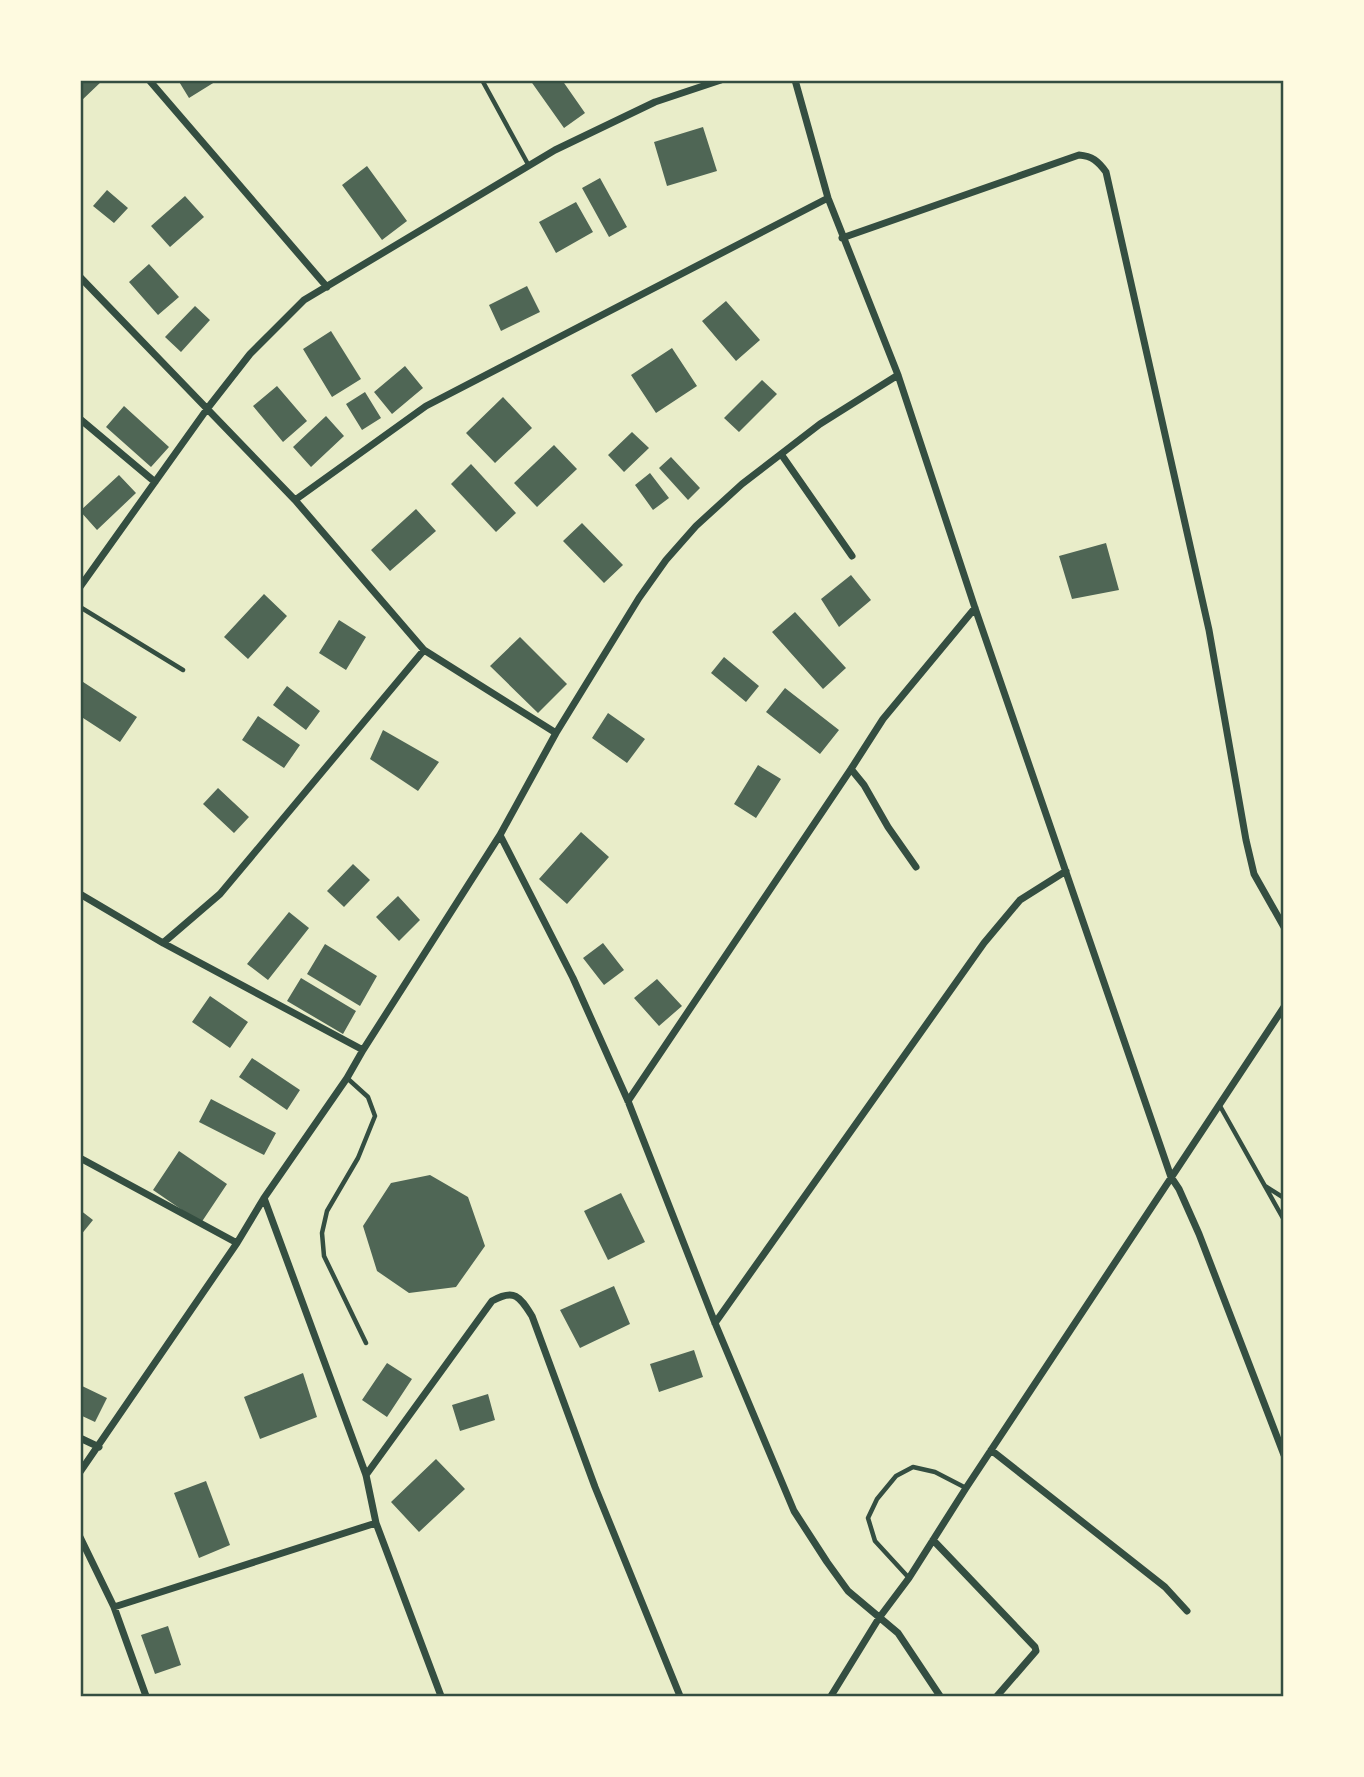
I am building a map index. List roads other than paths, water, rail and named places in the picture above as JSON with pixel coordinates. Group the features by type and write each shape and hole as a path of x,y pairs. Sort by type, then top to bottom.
{"street":[{"path":"149,80 327,287"},
{"path":"80,587 207,409 250,354 304,300 555,150 655,102 721,80"},
{"path":"795,80 828,198 898,376 1171,1177 1199,1234 1283,1455"},
{"path":"842,237 1079,155 1091,156 1106,172 1209,630 1246,840 1254,874 1283,927"},
{"path":"295,500 426,407 828,198"},
{"path":"80,277 295,500 424,650 556,733"},
{"path":"80,1472 347,1078 500,835 556,733 639,598 666,560 705,518 742,484 820,424 898,376"},
{"path":"80,419 155,482"},
{"path":"781,454 852,556"},
{"path":"628,1101 883,719 975,608"},
{"path":"163,943 220,894 424,650"},
{"path":"851,769 916,867"},
{"path":"500,835 573,978 628,1101 715,1323 794,1511 848,1591 898,1633 940,1696"},
{"path":"715,1323 984,943 1020,900 1066,871"},
{"path":"80,894 163,943 363,1050"},
{"path":"831,1696 879,1618 909,1578 1283,1007"},
{"path":"80,1158 237,1243"},
{"path":"264,1198 366,1475 376,1523 441,1696"},
{"path":"366,1475 492,1301 511,1294 522,1299 533,1316 596,1488 680,1696"},
{"path":"80,1438 99,1447"},
{"path":"991,1450 1165,1587 1187,1611"},
{"path":"114,1607 376,1523"},
{"path":"80,1537 114,1607 146,1696"},
{"path":"933,1540 1035,1647 1036,1651 1031,1658 997,1696"}],"lane":[{"path":"482,80 529,166"},
{"path":"80,607 183,670"},
{"path":"347,1078 368,1097 375,1116 358,1158 327,1211 322,1233 324,1256 366,1343"},
{"path":"1219,1105 1283,1220"},
{"path":"1264,1185 1283,1198"},
{"path":"909,1578 875,1541 868,1518 877,1499 896,1476 913,1468 935,1472 966,1488"}]}
